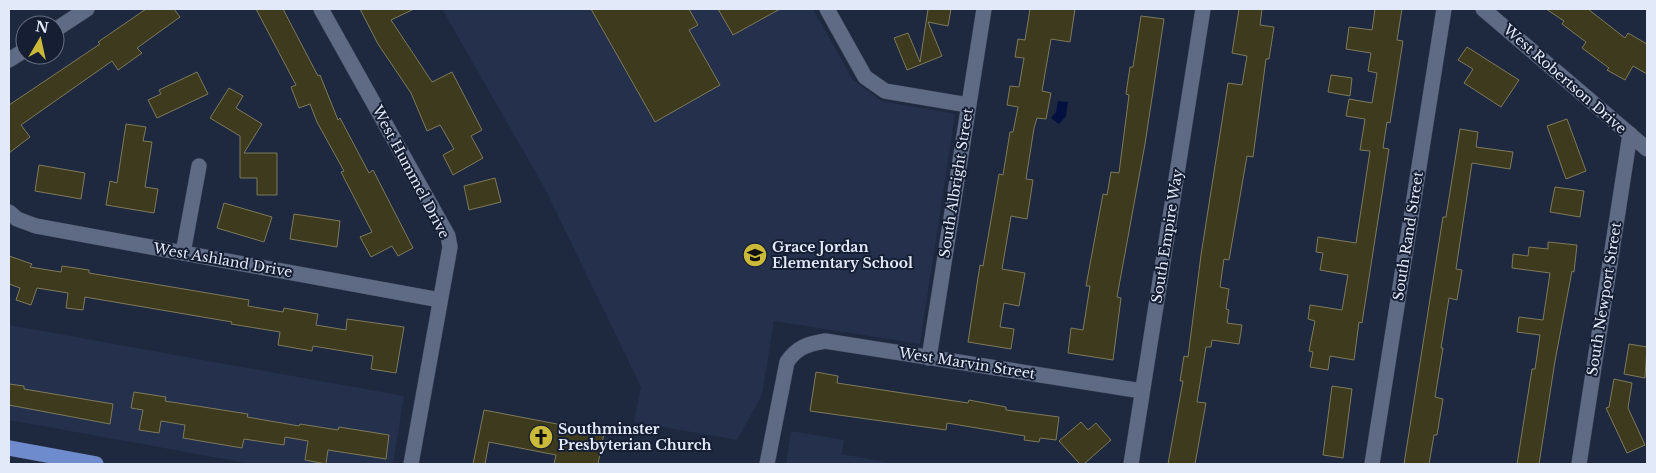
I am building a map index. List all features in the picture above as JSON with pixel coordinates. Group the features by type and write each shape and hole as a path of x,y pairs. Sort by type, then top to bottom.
{"main road":[{"path":"9,448 96,464"}],"street":[{"path":"65,23 86,9"},
{"name":"West Hummel Drive","path":"322,9 448,236 450,247 411,464"},
{"path":"827,9 865,77 885,91 968,105"},
{"name":"South Albright Street","path":"930,358 984,9"},
{"name":"South Empire Way","path":"1131,464 1203,9"},
{"name":"South Rand Street","path":"1372,464 1444,9"},
{"name":"West Robertson Drive","path":"1484,9 1647,149"},
{"name":"South Newport Street","path":"1579,464 1630,134"},
{"path":"183,253 199,166"},
{"name":"West Ashland Drive","path":"9,212 18,219 36,226 440,300"},
{"name":"West Marvin Street","path":"767,464 782,374 786,362 794,351 807,344 825,341 1142,391"}],"shaded area":[{"name":"Grace Jordan Elementary School","path":"442,9 813,9 853,80 882,101 955,114 920,344 774,321 762,395 737,440 634,422 641,387 545,189"},
{"path":"1058,101 1068,102 1066,116 1059,124 1051,118 1056,112"},
{"path":"9,325 404,396 393,464 252,464 9,420"},
{"path":"791,431 844,440 842,454 896,464 786,464"}],"building":[{"path":"146,9 174,9 180,17 137,48 142,53 118,70 112,61 21,125 30,137 9,153 9,105 100,44 98,42"},
{"path":"256,9 283,9 318,76 320,75 338,120 340,118 369,173 373,170 413,248 398,256 392,246 371,257 360,237 372,232 341,172 344,171 317,122 310,104 299,108 291,87 296,85"},
{"path":"360,9 414,9 391,20 432,82 452,72 482,130 471,136 483,158 453,175 443,155 454,149 440,125 427,131 411,93 378,44"},
{"path":"591,9 689,9 698,25 689,30 720,85 655,122"},
{"path":"718,9 780,9 733,35"},
{"path":"928,9 951,9 948,26 928,22 942,56 907,70 894,38 908,33 920,62"},
{"path":"1030,9 1075,9 1070,42 1051,39 1042,91 1051,93 1046,119 1037,118 1034,128 1026,179 1033,180 1027,219 1011,216 1002,269 1025,273 1019,306 1004,303 1000,327 1014,329 1011,349 968,342 980,265 983,266 999,174 1003,175 1010,132 1013,132 1018,107 1007,105 1010,86 1019,87 1024,58 1015,57 1018,39 1025,40"},
{"path":"1239,9 1262,9 1260,25 1274,27 1269,59 1266,59 1253,157 1247,156 1229,260 1224,259 1220,287 1229,289 1226,309 1229,310 1227,323 1242,325 1239,344 1212,340 1211,347 1206,347 1197,402 1206,403 1195,464 1168,464 1183,381 1180,381 1184,356 1188,357 1201,255 1228,83 1242,85 1247,56 1232,53"},
{"path":"1375,9 1402,9 1397,40 1403,41 1390,123 1387,122 1383,148 1389,149 1362,323 1359,322 1354,360 1330,356 1328,370 1310,367 1313,352 1309,351 1315,321 1308,319 1310,305 1342,310 1348,275 1320,270 1323,253 1316,252 1318,237 1356,243 1370,151 1360,150 1365,119 1346,116 1349,99 1372,103 1377,73 1368,71 1371,53 1346,49 1349,27 1372,30"},
{"path":"1546,9 1588,9 1625,38 1628,33 1647,44 1647,74 1633,66 1625,80 1607,70 1609,68 1582,48 1586,42 1562,24 1564,21"},
{"path":"1141,16 1164,19 1145,144 1117,297 1121,298 1113,360 1068,353 1071,328 1083,330 1090,286 1086,286 1103,194 1107,195 1111,172 1119,173 1129,95 1126,94 1130,67 1133,67"},
{"path":"1467,47 1519,80 1501,107 1464,83 1473,69 1458,60"},
{"path":"197,72 208,94 157,118 148,100 161,94 159,90"},
{"path":"1331,75 1352,78 1350,96 1328,92"},
{"path":"229,88 243,96 236,108 262,124 244,153 277,153 277,195 257,195 257,178 240,178 240,136 210,118"},
{"path":"1567,119 1586,171 1566,179 1547,126"},
{"path":"126,124 146,127 143,141 152,142 145,187 158,189 154,213 106,205 110,181 117,183"},
{"path":"1460,129 1478,132 1476,147 1513,152 1510,169 1472,163 1456,269 1462,270 1457,300 1449,298 1441,348 1443,348 1435,397 1443,399 1437,435 1434,435 1429,464 1404,464 1443,217 1446,217"},
{"path":"39,165 85,173 81,199 35,191"},
{"path":"495,178 501,202 469,210 464,186"},
{"path":"1555,187 1584,191 1580,217 1550,212"},
{"path":"224,203 272,217 264,242 217,228"},
{"path":"294,214 340,221 337,247 290,239"},
{"path":"1548,242 1577,245 1574,272 1572,271 1555,361 1539,464 1517,464 1532,369 1535,369 1540,335 1517,332 1519,317 1543,320 1550,273 1512,268 1513,254 1528,256 1529,247 1548,249"},
{"path":"9,256 32,264 30,267 61,272 62,266 89,270 89,273 249,300 248,306 283,312 284,308 318,314 316,325 346,330 347,319 404,327 396,373 371,369 373,356 313,346 312,351 278,345 280,332 231,324 232,322 85,297 83,310 66,308 68,293 37,288 31,305 16,300 20,288 9,284"},
{"path":"1629,344 1647,347 1645,378 1624,374"},
{"path":"816,372 838,376 837,383 968,403 969,400 1006,407 1006,410 1059,417 1056,440 1040,438 1039,442 1024,440 1025,436 947,423 946,430 810,411"},
{"path":"1614,379 1632,383 1628,408 1645,445 1627,453 1606,408 1609,407"},
{"path":"9,384 24,386 24,389 113,404 110,424 9,405"},
{"path":"1332,386 1352,389 1343,458 1323,455"},
{"path":"134,392 166,397 165,401 248,414 247,417 299,426 300,424 338,430 339,427 389,435 386,459 328,450 326,464 305,460 308,441 285,437 284,445 244,439 242,448 183,438 185,425 161,421 159,433 139,430 143,410 131,408"},
{"name":"Southminster Presbyterian Church","path":"484,410 604,433 598,464 554,464 556,455 489,442 485,464 473,464"},
{"path":"1081,422 1088,430 1096,423 1111,440 1084,464 1080,464 1059,441"}],"place":[{"name":"Grace Jordan Elementary School","path":"755,255"},
{"name":"Southminster Presbyterian Church","path":"541,437"}]}
